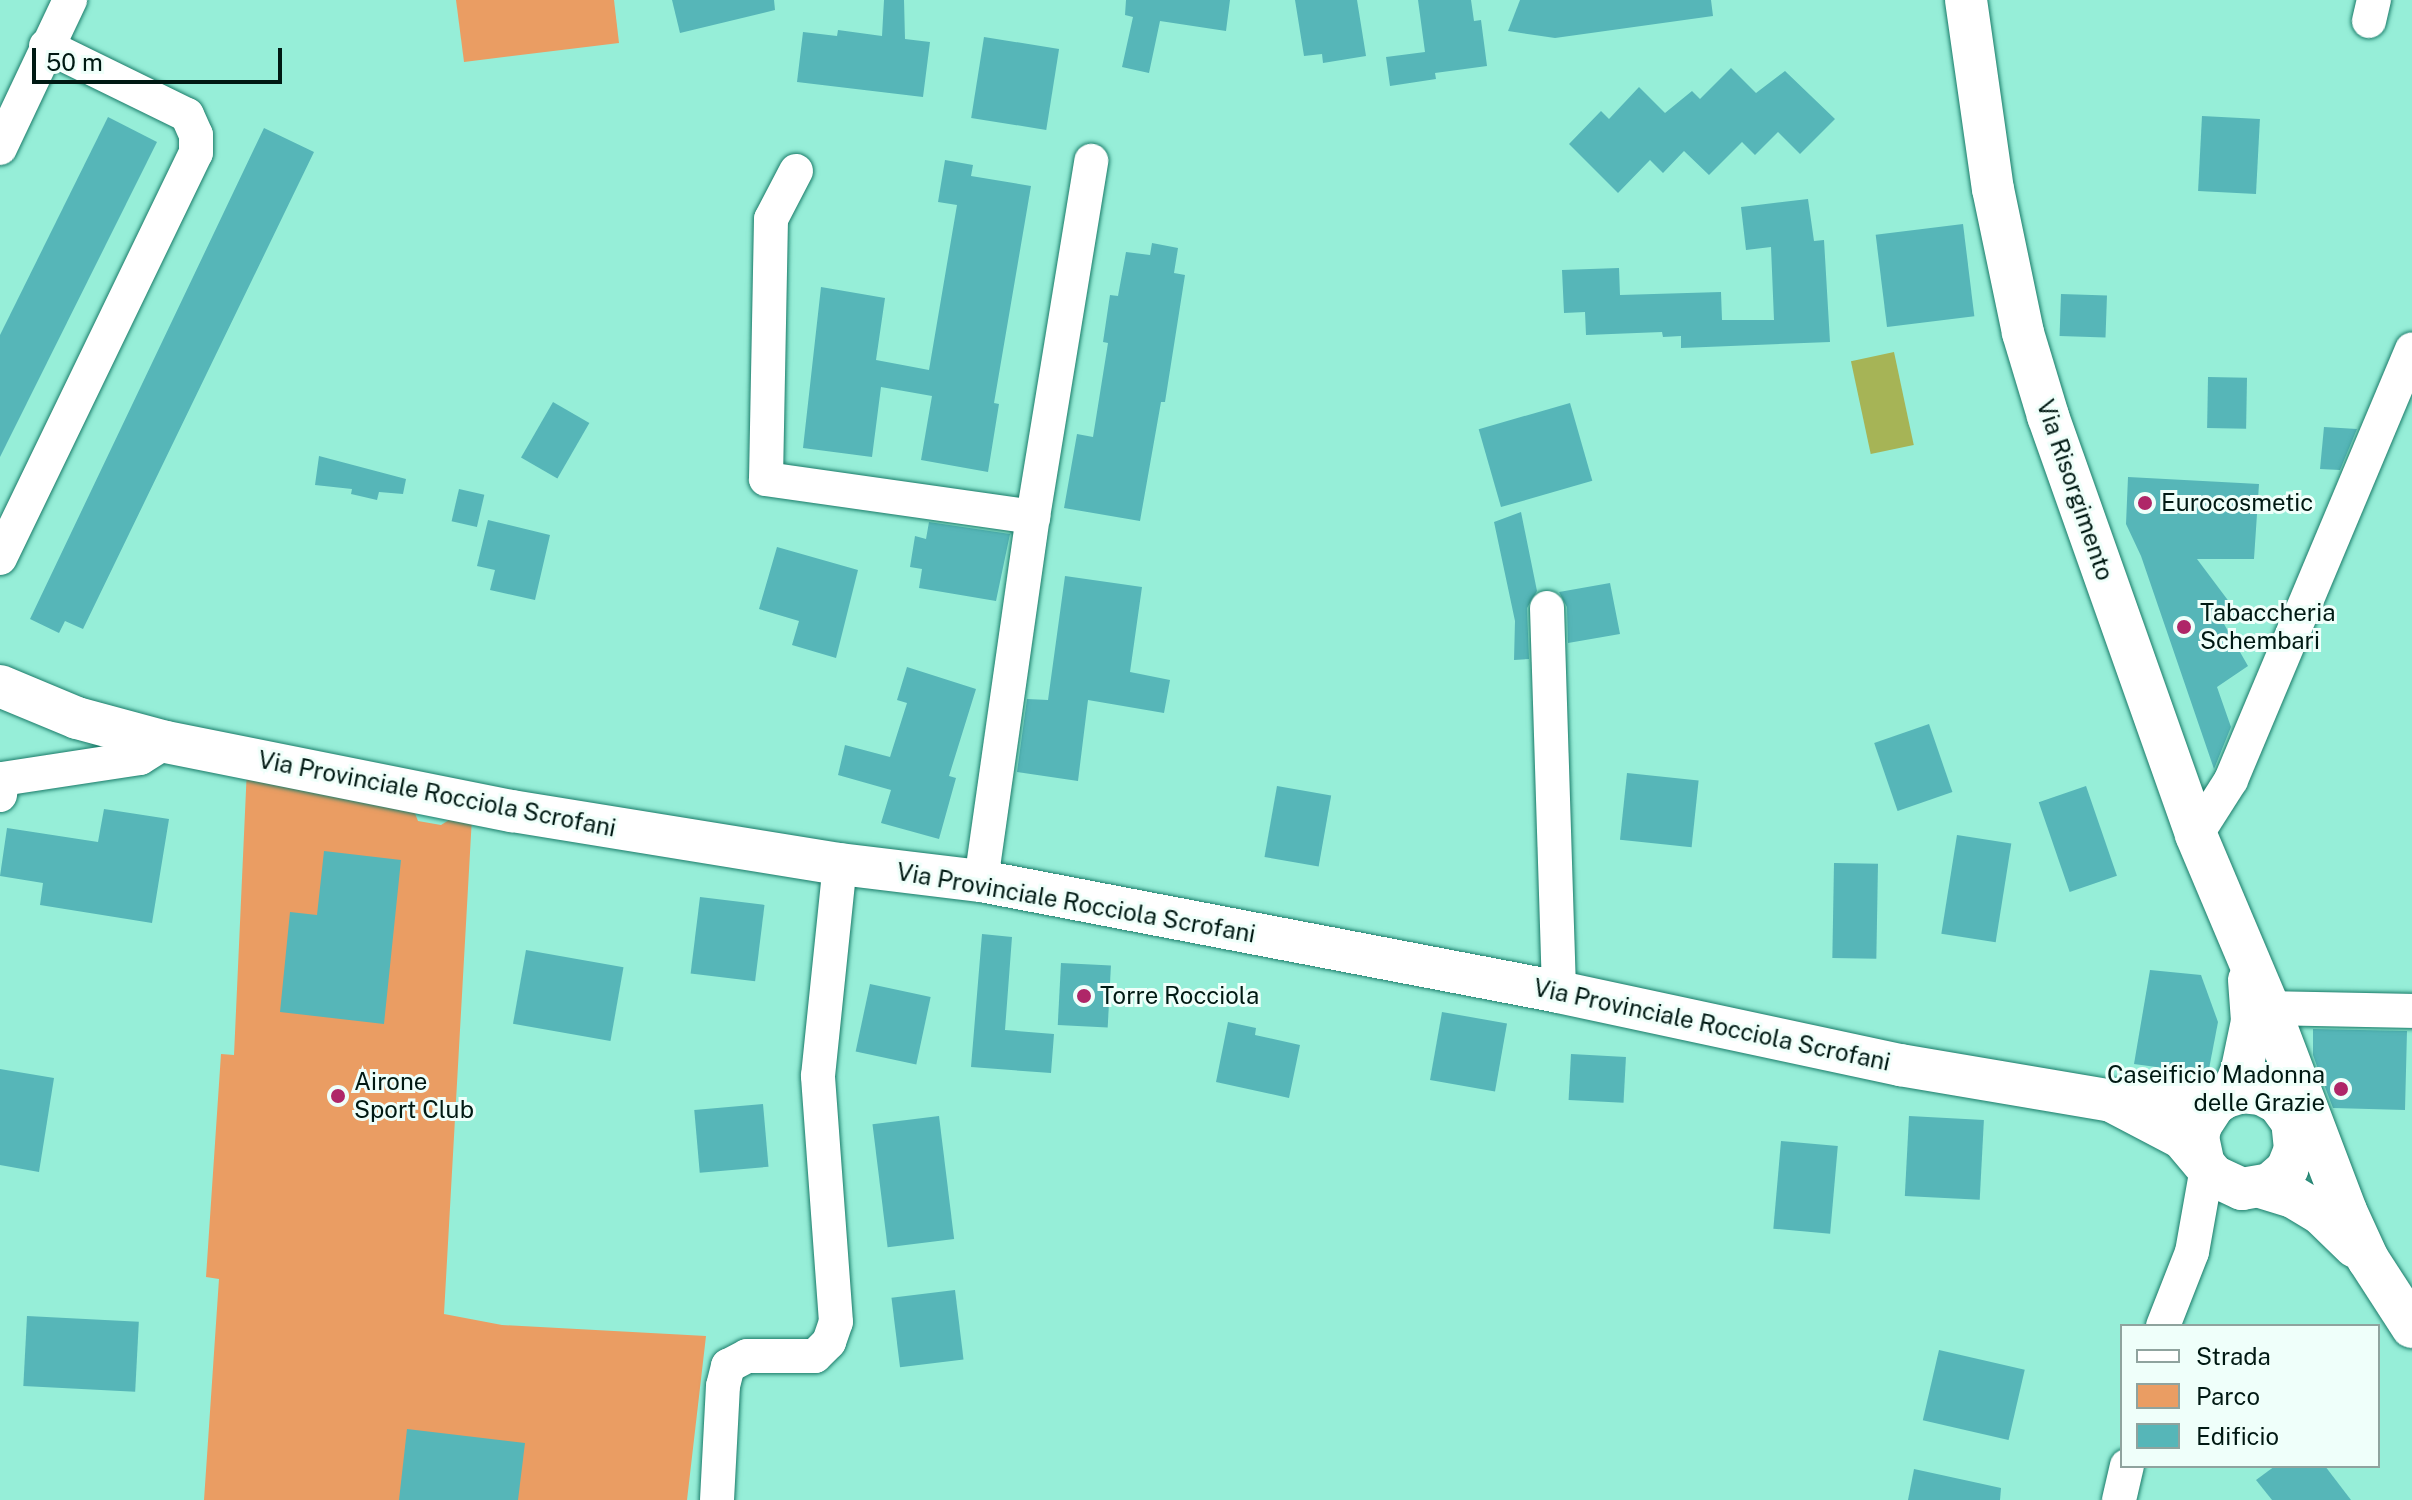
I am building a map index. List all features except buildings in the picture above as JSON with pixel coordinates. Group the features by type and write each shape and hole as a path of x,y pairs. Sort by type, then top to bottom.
{"street":[{"name":"Via Risorgimento","path":"1966,0 1993,189 2023,333 2048,416 2196,835 2269,1008 2289,1064 2298,1123 2368,1259"},
{"path":"0,148 63,2"},
{"path":"0,558 196,153 196,135 187,115 46,46"},
{"path":"981,881 1033,517 1091,161"},
{"path":"796,171 771,219 766,479 1033,517"},
{"path":"2196,835 2231,780 2412,350"},
{"path":"1547,608 1559,992"},
{"name":"Via Provinciale Rocciola Scrofani","path":"0,686 77,718 166,742 512,811 840,864 981,881 1559,992 1900,1065 2108,1100"},
{"path":"0,795 2,779 140,758 166,742"},
{"path":"717,1500 723,1386 728,1366 747,1356 815,1356 829,1342 836,1322 818,1076 840,864"},
{"path":"2164,1324 2192,1252 2205,1165 2198,1137 2201,1125 2214,1105 2228,1096 2242,1069 2252,1021 2248,963"},
{"path":"2269,1008 2412,1011"},
{"path":"2108,1100 2261,1094 2298,1123 2295,1149 2287,1169 2270,1184 2256,1188 2229,1210 2192,1252"},
{"path":"2108,1100 2182,1138 2223,1183 2293,1197 2321,1214 2368,1259 2412,1327"},
{"path":"2119,1500 2127,1468"}],"green space":[{"path":"456,0 614,0 619,43 464,62"},
{"name":"Airone Sport Club","path":"247,768 411,803 418,821 441,825 457,815 472,817 444,1314 502,1325 706,1336 687,1500 204,1500 219,1279 206,1277 221,1054 234,1055"}],"shaded area":[{"path":"1894,352 1914,445 1871,454 1851,361"}],"place":[{"name":"Eurocosmetic","path":"2145,503"},
{"name":"Tabaccheria Schembari","path":"2184,627"},
{"name":"Torre Rocciola","path":"1084,996"},
{"name":"Caseificio Madonna delle Grazie","path":"2341,1089"},
{"name":"Airone Sport Club","path":"338,1096"}]}
